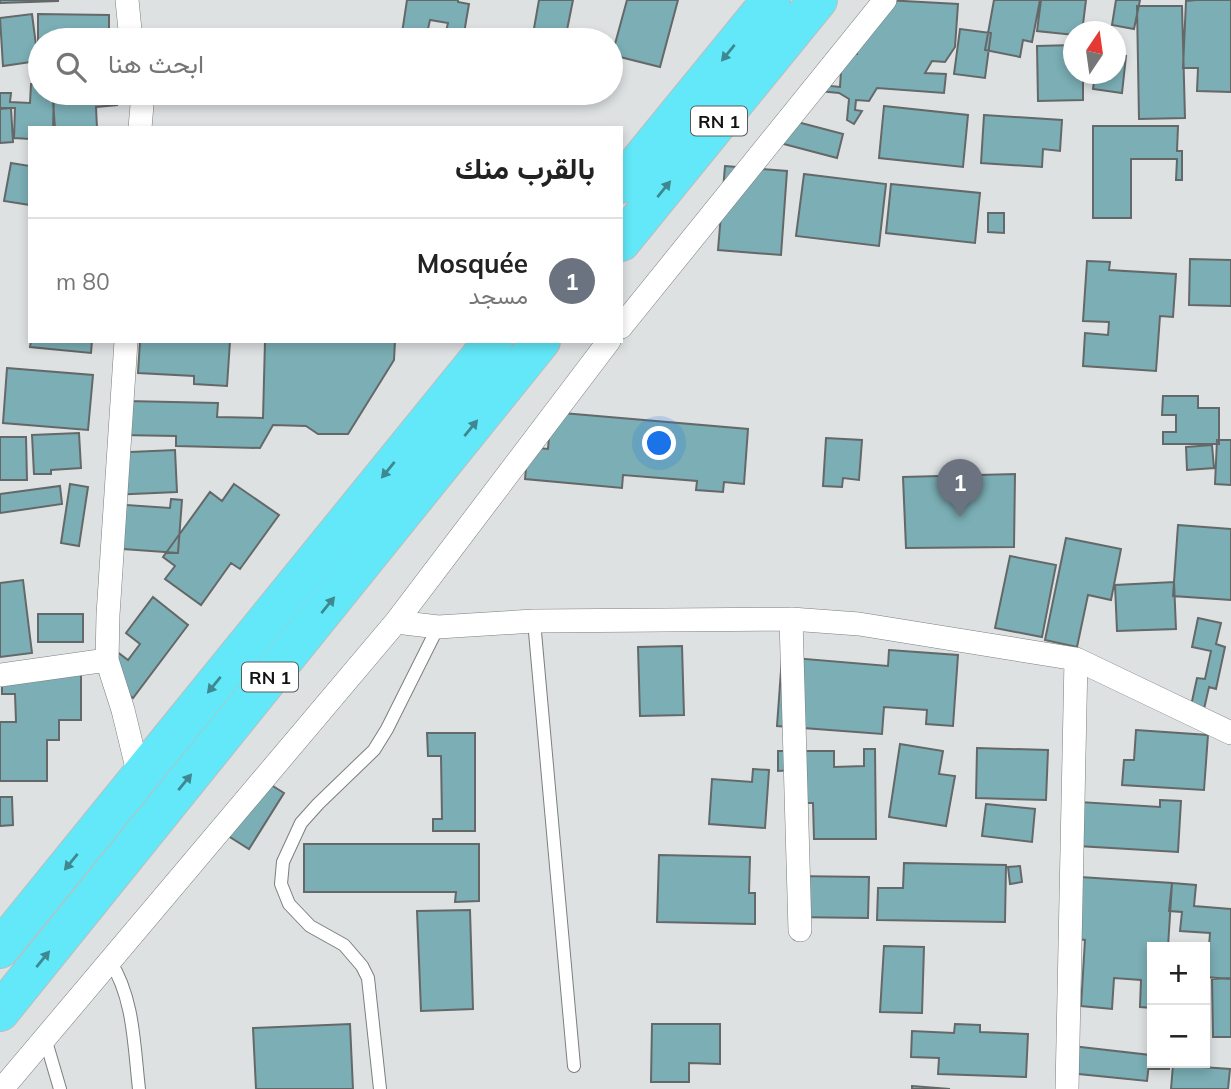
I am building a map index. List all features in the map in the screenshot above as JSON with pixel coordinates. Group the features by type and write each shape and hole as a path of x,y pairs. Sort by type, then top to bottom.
{"highway":[{"name":"RN 1","path":"623,182 771,0"},
{"name":"RN 1","path":"623,240 818,0"},
{"name":"RN 1","path":"0,949 491,343"},
{"name":"RN 1","path":"0,1012 539,343"}],"street":[{"path":"127,0 130,28"},
{"path":"623,325 886,0"},
{"path":"140,126 142,105"},
{"path":"126,343 107,660 123,710 139,776"},
{"path":"2,1089 396,622 607,343"},
{"path":"396,622 438,627 534,621 791,619 859,624 1076,659 1231,733"},
{"path":"791,619 800,930"},
{"path":"1068,1089 1076,659"},
{"path":"0,675 107,660"}],"lane":[{"path":"534,621 574,1066"},
{"path":"380,1089 368,978 362,966 344,945 310,926 289,904 281,884 283,862 301,823 317,804 374,750 438,627"},
{"path":"110,961 120,976 128,1004 139,1089"},
{"path":"45,1038 60,1089"}],"building":[{"path":"0,0 58,0 58,1 0,3"},
{"path":"407,0 458,0 469,4 465,28 447,28 448,23 430,20 428,28 403,28"},
{"path":"539,0 573,0 567,28 534,28"},
{"path":"627,0 678,0 660,67 623,58 623,28 619,28"},
{"path":"885,0 958,4 955,47 945,62 932,61 925,73 946,74 944,93 877,88 869,101 856,100 855,110 862,111 854,124 847,120 849,99 839,93 818,91 821,85 840,87 842,53 857,54 858,43"},
{"path":"994,0 1040,0 1032,42 1023,40 1020,57 985,50"},
{"path":"1041,0 1086,0 1083,21 1063,21 1063,34 1037,31"},
{"path":"1116,0 1140,0 1134,29 1126,28 1126,21 1113,21"},
{"path":"1231,0 1231,92 1197,91 1198,68 1183,68 1186,1"},
{"path":"1137,6 1182,6 1185,118 1139,119"},
{"path":"32,14 34,28 28,28 28,62 3,66 0,18"},
{"path":"38,14 109,15 109,28 38,28"},
{"path":"960,29 991,33 985,78 954,74"},
{"path":"1063,45 1063,84 1083,84 1083,100 1038,101 1037,46"},
{"path":"1094,84 1123,84 1122,93 1093,89"},
{"path":"0,93 11,93 10,102 54,105 53,126 28,126 28,139 14,138 15,108 0,108"},
{"path":"53,105 117,105 96,107 97,126 55,126"},
{"path":"884,106 968,115 963,167 879,158"},
{"path":"11,108 13,142 0,143 0,109"},
{"path":"984,115 1062,120 1060,151 1043,149 1042,167 981,163"},
{"path":"786,119 843,134 837,158 780,143"},
{"path":"1093,126 1178,126 1177,151 1182,151 1182,180 1176,180 1177,159 1131,159 1131,218 1093,218"},
{"path":"11,163 28,166 28,205 4,201"},
{"path":"725,166 787,171 781,255 718,250"},
{"path":"804,174 886,184 879,246 796,236"},
{"path":"891,184 980,193 975,243 886,233"},
{"path":"988,213 1004,213 1004,233 988,232"},
{"path":"1190,259 1231,260 1231,306 1189,305"},
{"path":"1087,261 1110,262 1109,270 1176,274 1173,317 1160,316 1156,371 1083,366 1085,333 1108,335 1109,322 1083,321"},
{"path":"31,343 92,343 91,353 30,347"},
{"path":"140,343 230,343 227,386 194,384 194,376 138,373"},
{"path":"265,343 395,343 394,360 348,434 318,434 306,426 273,425 260,448 176,446 176,436 120,435 127,401 218,403 217,417 263,418"},
{"path":"7,368 93,375 88,430 3,423"},
{"path":"1163,396 1198,396 1198,408 1219,408 1219,444 1163,444 1163,432 1176,432 1176,415 1162,415"},
{"path":"551,412 748,429 744,484 724,482 723,492 696,490 697,481 623,475 622,488 525,479 528,447 548,449"},
{"path":"79,433 81,468 51,470 51,474 34,474 32,435"},
{"path":"0,437 26,437 27,480 0,480"},
{"path":"826,438 862,440 859,480 843,478 842,487 823,486"},
{"path":"1217,440 1231,440 1231,485 1215,484"},
{"path":"1212,445 1214,468 1187,470 1186,447"},
{"path":"175,450 177,492 110,495 108,453"},
{"path":"1015,474 1014,547 906,548 903,477"},
{"path":"70,484 88,487 79,546 61,543"},
{"path":"234,484 279,515 240,569 231,563 201,605 165,579 175,566 163,557 210,492 222,501"},
{"path":"60,486 62,504 0,513 0,494"},
{"path":"171,499 182,500 178,553 109,548 112,504 170,508"},
{"path":"1178,525 1231,529 1231,600 1173,596"},
{"path":"1066,538 1121,549 1111,600 1088,595 1077,647 1045,640"},
{"path":"1010,556 1056,565 1042,637 995,628"},
{"path":"23,580 32,653 0,657 0,583"},
{"path":"1174,582 1176,629 1117,631 1115,585"},
{"path":"153,597 188,625 133,698 96,670 112,648 128,660 140,644 126,633"},
{"path":"38,614 83,614 83,642 38,642"},
{"path":"1198,618 1221,623 1216,644 1225,647 1216,689 1209,687 1204,709 1191,706 1197,678 1205,679 1211,651 1192,647"},
{"path":"682,646 684,715 640,716 638,647"},
{"path":"889,650 958,655 953,726 926,724 927,710 884,707 882,734 777,726 782,657 888,666"},
{"path":"2,668 81,668 81,720 59,720 59,740 47,740 47,781 0,781 0,722 16,722 15,694 2,694"},
{"path":"1136,730 1208,735 1204,790 1122,785 1124,760 1134,760"},
{"path":"427,733 475,733 475,831 433,831 433,819 442,819 441,756 428,756"},
{"path":"900,744 943,751 939,774 955,776 946,826 889,817"},
{"path":"977,748 1048,750 1046,800 976,798"},
{"path":"864,749 875,749 876,839 814,839 813,803 795,803 794,770 778,771 778,751 834,751 834,767 864,766"},
{"path":"753,769 769,770 765,828 709,824 712,779 752,782"},
{"path":"260,778 284,793 249,849 225,834"},
{"path":"0,797 12,797 13,825 0,826"},
{"path":"1160,800 1181,801 1178,852 1078,846 1080,802 1160,807"},
{"path":"986,804 1035,809 1032,842 982,836"},
{"path":"304,844 479,844 479,901 455,902 456,892 304,892"},
{"path":"659,855 750,857 749,893 755,893 755,924 657,922"},
{"path":"904,863 1006,865 1005,922 877,920 878,888 903,888"},
{"path":"1020,866 1022,882 1010,884 1008,867"},
{"path":"791,876 869,877 868,918 789,917"},
{"path":"1080,877 1172,883 1168,942 1147,942 1147,1008 1140,1007 1141,980 1114,978 1112,1009 1081,1006 1085,940 1076,939"},
{"path":"1172,883 1196,885 1194,906 1231,909 1231,979 1210,977 1210,933 1180,931 1182,912 1169,911"},
{"path":"470,910 473,1009 421,1011 417,911"},
{"path":"884,946 924,947 922,1013 880,1012"},
{"path":"1231,978 1231,1037 1213,1037 1212,979"},
{"path":"350,1024 353,1089 256,1089 253,1028"},
{"path":"652,1024 720,1024 720,1064 689,1063 689,1082 651,1082"},
{"path":"955,1024 980,1025 980,1032 1028,1034 1026,1077 938,1074 939,1058 911,1057 912,1031 954,1033"},
{"path":"1072,1046 1147,1055 1147,1081 1069,1073"},
{"path":"1173,1068 1230,1069 1228,1089 1171,1089"},
{"path":"912,1086 950,1089 912,1089"}],"place":[{"name":"Mosquée","path":"960,517"}]}
